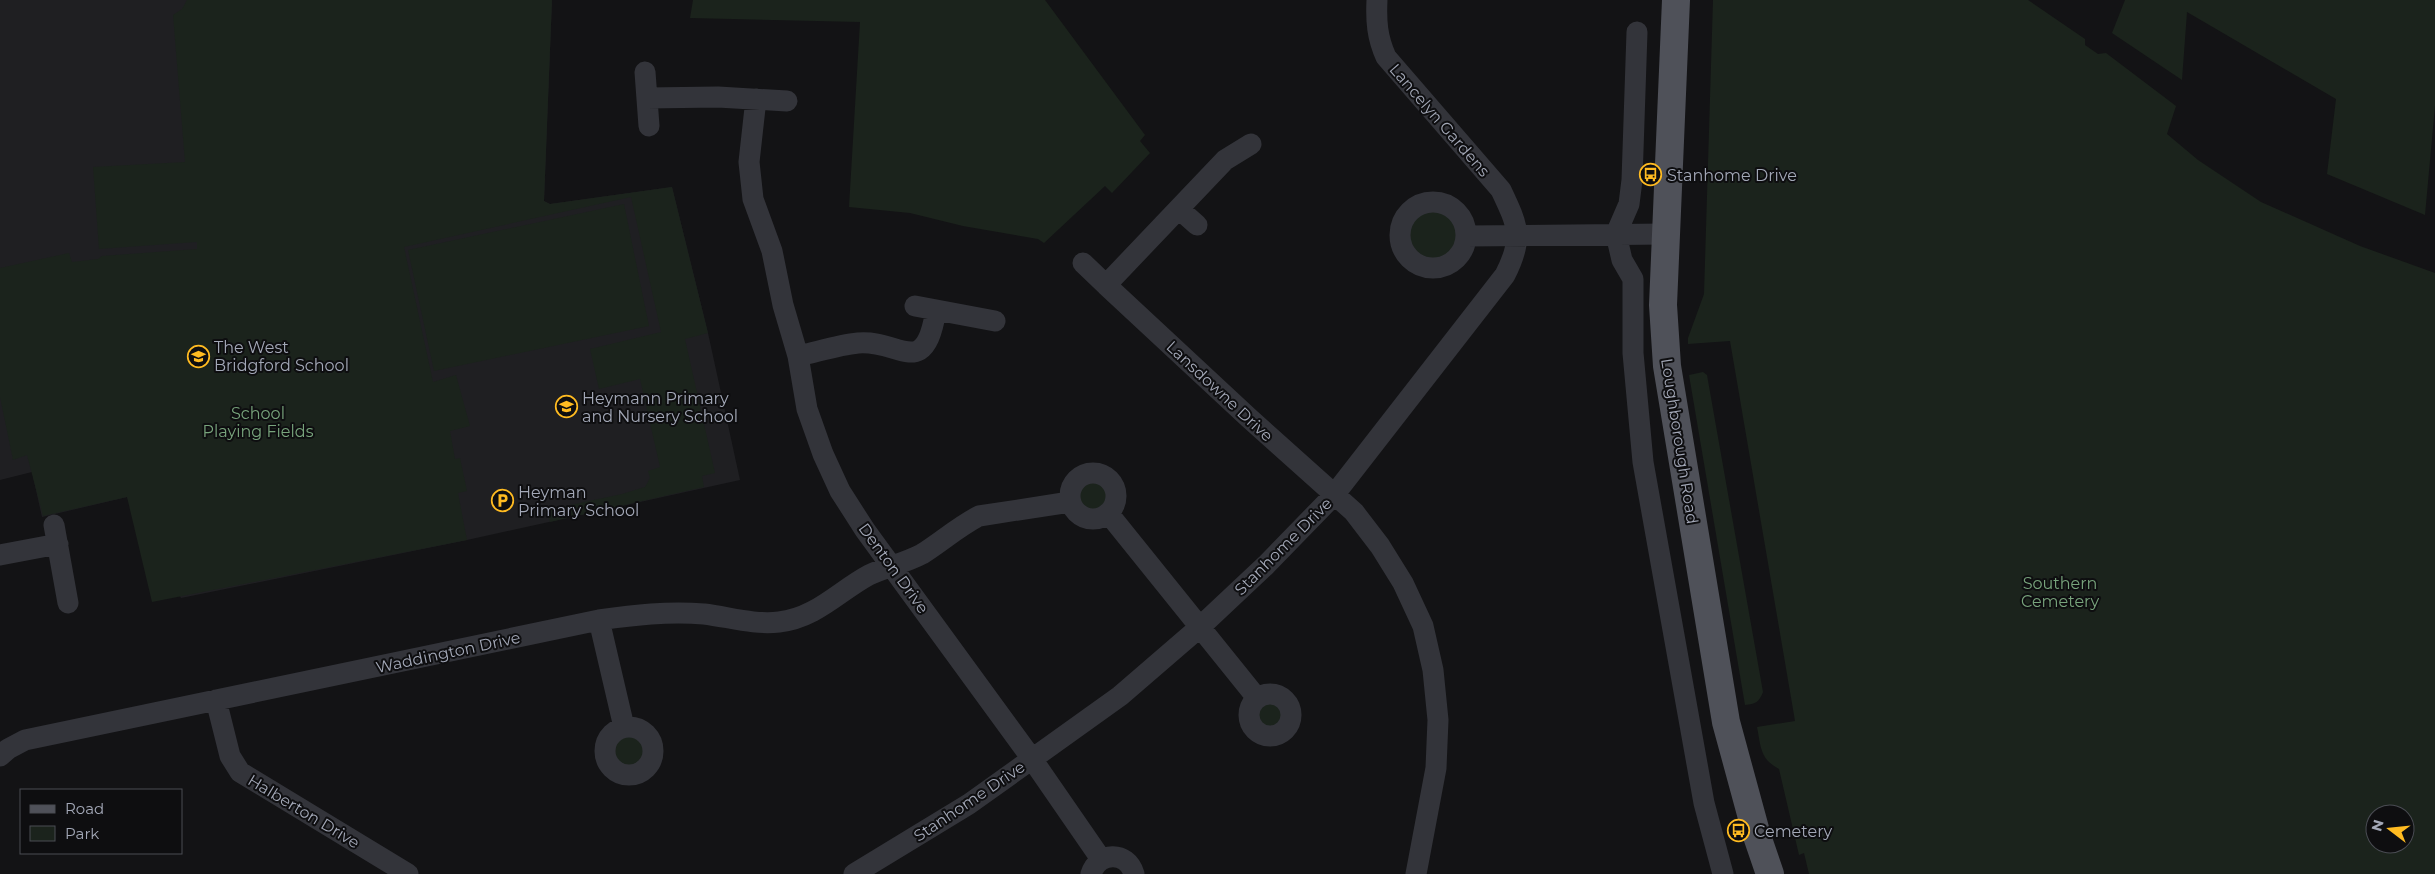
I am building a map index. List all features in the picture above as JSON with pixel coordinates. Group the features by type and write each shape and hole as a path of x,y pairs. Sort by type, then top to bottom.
{"main road":[{"name":"Loughborough Road","path":"1676,0 1663,305 1667,366 1690,516 1726,722 1757,836 1770,874"}],"street":[{"name":"Lancelyn Gardens","path":"1377,0 1376,25 1379,42 1386,57 1501,190 1512,212 1518,235"},
{"path":"1616,234 1629,204 1632,180 1637,32"},
{"path":"645,72 649,126"},
{"path":"647,98 718,97 786,101"},
{"name":"Denton Drive","path":"756,99 750,162 753,199 772,251 783,305 798,356 806,410 823,454 840,491 1032,759 1096,867"},
{"path":"1106,286 1225,160 1251,144"},
{"path":"1179,209 1198,226"},
{"name":"Loughborough Road","path":"1616,234 1622,260 1632,279 1633,353 1643,462 1704,804 1723,874"},
{"path":"1466,236 1666,234"},
{"name":"Stanhome Drive","path":"854,874 969,804 1120,696 1200,627 1266,565 1334,495 1505,275 1516,254 1518,235"},
{"name":"Lansdowne Drive","path":"1083,263 1354,512 1380,546 1403,583 1423,626 1433,670 1438,720 1436,768 1416,874"},
{"path":"916,306 996,321"},
{"path":"798,356 857,343 898,351 910,352 921,349 928,342 933,331 936,310"},
{"path":"1099,473 1106,477 1115,490 1113,506 1108,513 1096,519 1083,517 1073,508 1070,502 1069,494 1076,479 1083,474 1099,473"},
{"name":"Waddington Drive","path":"0,756 8,749 25,740 599,620 645,613 688,613 756,622 779,622 798,618 816,610 869,576 921,554 978,516 1070,502"},
{"path":"1108,513 1257,698"},
{"path":"0,554 56,534 68,603"},
{"path":"599,620 624,727"},
{"name":"Halberton Drive","path":"216,700 230,756 240,772 408,874"},
{"path":"1096,867 1108,856 1122,858 1128,862 1134,874"}],"shaded area":[{"name":"The West Bridgford School","path":"0,0 552,0 544,201 550,204 672,187 708,333 740,480 467,540 181,598 127,497 42,517 32,472 0,480"}],"green space":[{"name":"School Playing Fields","path":"187,0 552,0 544,201 550,204 672,187 708,333 685,339 715,473 702,476 704,487 550,522 547,510 622,494 645,487 650,478 648,471 660,467 640,379 599,389 590,349 661,332 631,197 404,247 433,382 456,375 470,426 450,431 455,459 460,458 467,491 458,493 467,540 152,602 127,497 43,516 27,455 13,460 0,397 0,268 69,253 72,262 98,259 102,256 197,249 197,242 99,249 93,167 185,162 173,15 182,9"},
{"path":"693,0 1045,0 1145,135 1140,141 1150,153 1112,193 1105,186 1044,243 1038,239 963,226 910,213 849,207 860,22 690,18"},
{"name":"Southern Cemetery","path":"1713,0 2028,0 2085,39 2085,45 2098,54 2106,53 2176,106 2167,134 2198,160 2261,202 2360,246 2435,273 2435,874 1809,874 1804,853 1799,855 1779,769 1765,757 1759,741 1757,727 1795,721 1730,341 1688,344 1688,338 1704,294"},
{"path":"2125,0 2435,0 2435,106 2425,215 2327,174 2336,99 2187,12 2182,80 2112,33"},
{"path":"624,204 649,326 434,371 408,250"},
{"path":"1434,209 1444,211 1452,217 1458,225 1460,235 1458,245 1452,253 1444,259 1434,261 1424,259 1416,253 1410,245 1408,235 1410,225 1416,217 1424,211"},
{"path":"1703,372 1707,375 1763,692 1757,702 1749,705 1745,705 1689,375"},
{"path":"1092,480 1098,481 1106,489 1106,501 1098,509 1092,510 1086,509 1078,501 1077,495 1078,489 1086,481"},
{"path":"1270,701 1279,705 1283,714 1279,723 1270,727 1261,723 1257,714 1261,705"},
{"path":"629,734 635,735 640,739 644,744 644,756 640,761 635,765 629,766 623,765 618,761 614,756 613,750 614,744 618,739 623,735"}],"place":[{"name":"Stanhome Drive","path":"1651,175"},
{"name":"The West Bridgford School","path":"198,356"},
{"name":"Heymann Primary and Nursery School","path":"566,407"},
{"name":"Heyman Primary School","path":"502,501"},
{"name":"Cemetery","path":"1738,831"}]}
